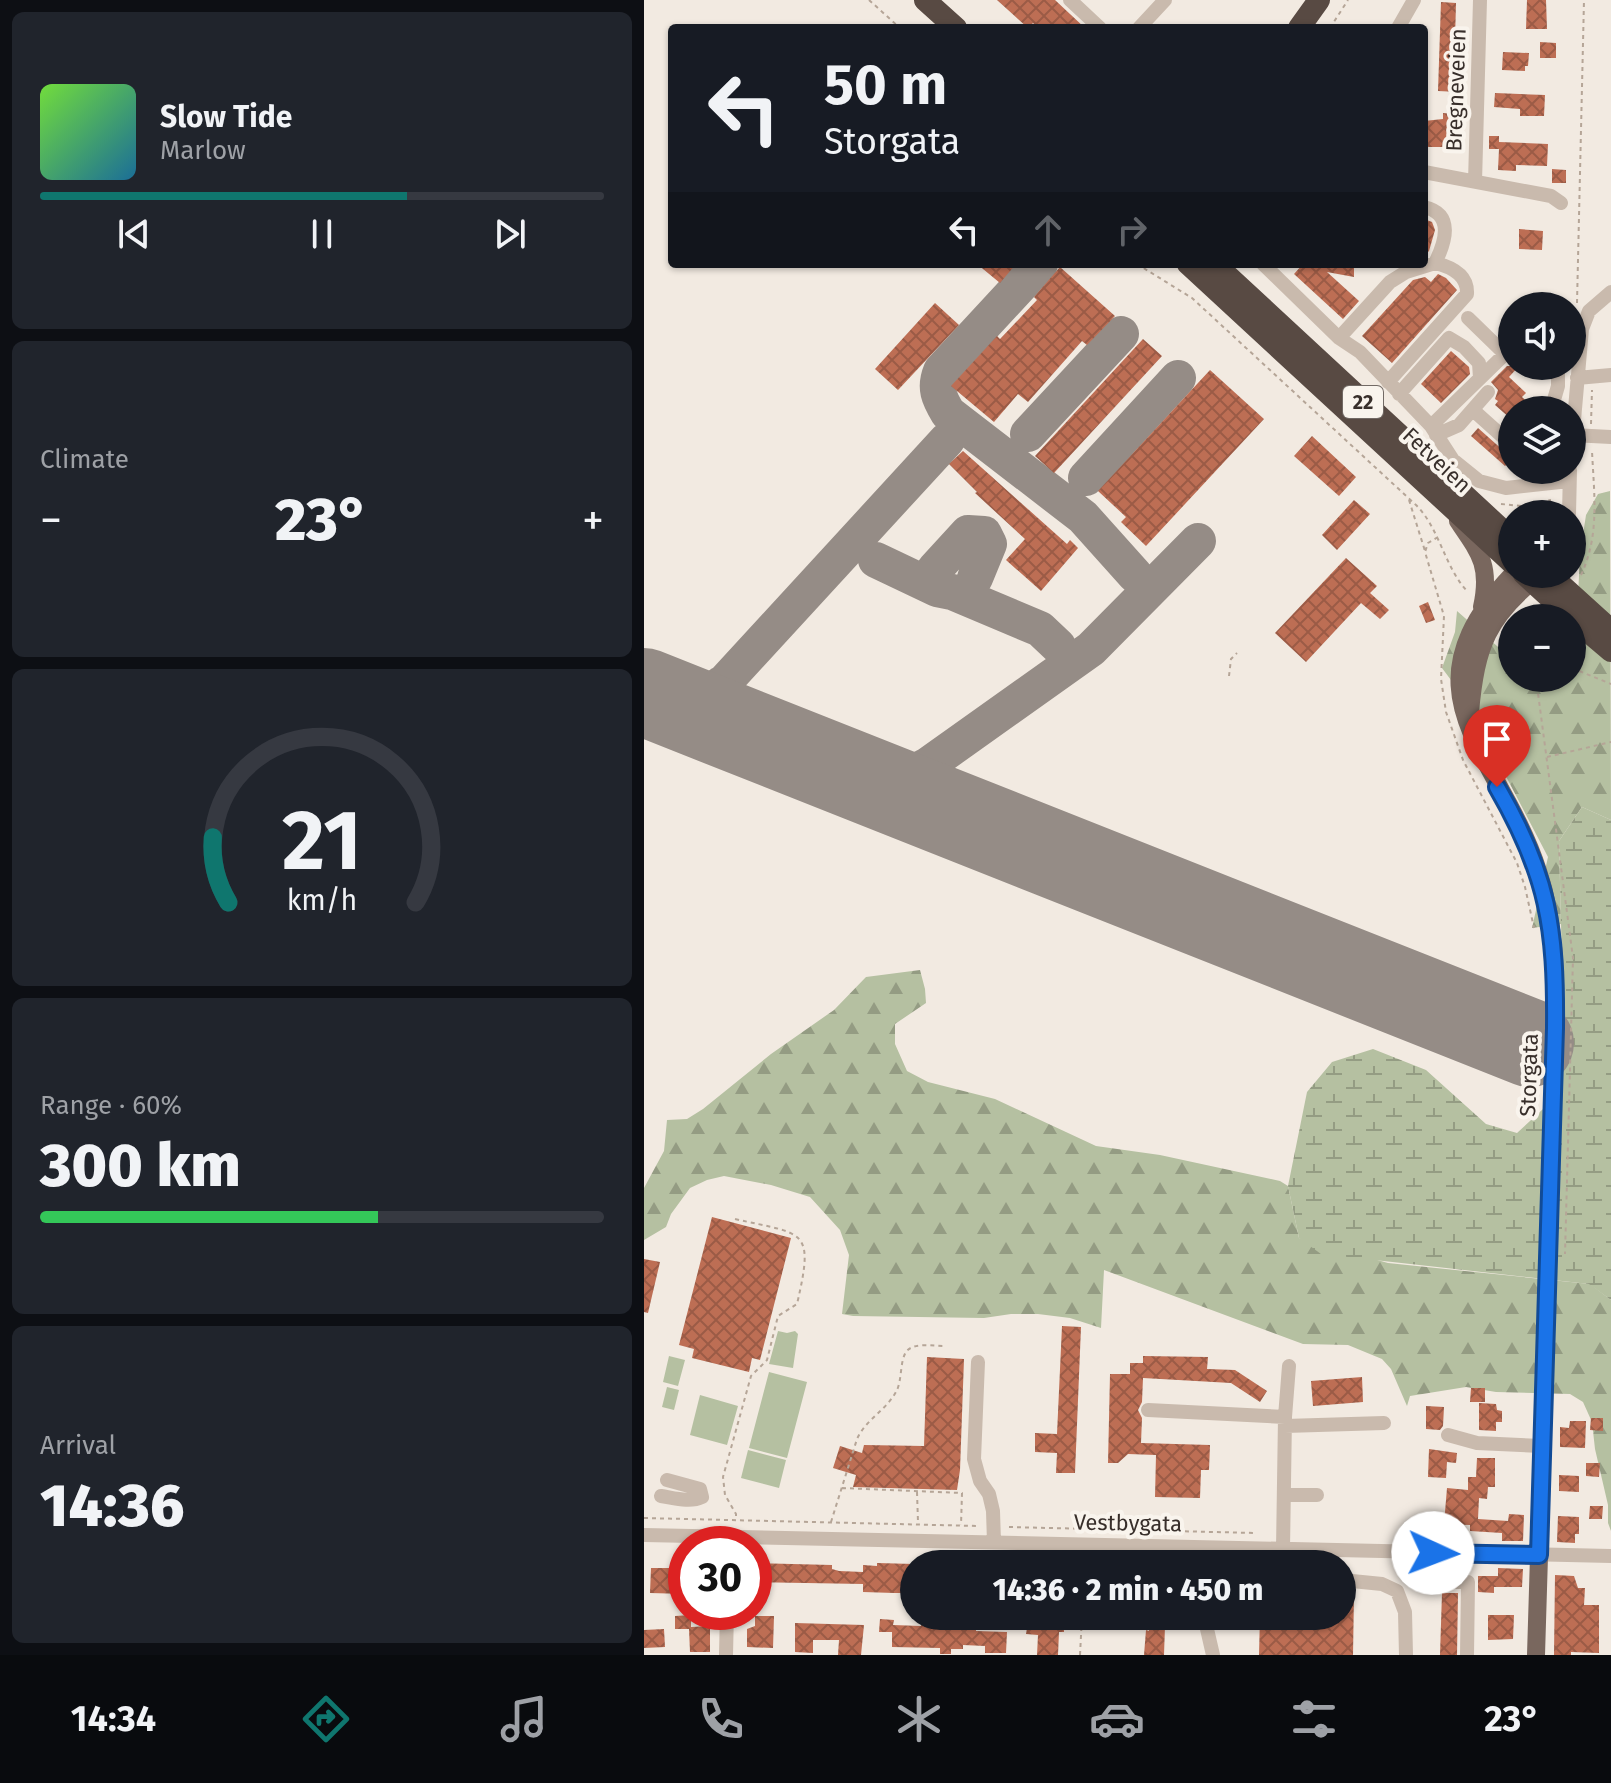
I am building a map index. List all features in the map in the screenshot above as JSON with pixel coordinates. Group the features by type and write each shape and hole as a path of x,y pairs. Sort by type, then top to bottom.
{"highway":[{"path":"925,0 952,24"},
{"path":"1302,24 1319,0"},
{"path":"1317,24 1332,0"},
{"name":"Fetveien","path":"1192,268 1498,551"},
{"name":"Fetveien","path":"1219,268 1498,526"},
{"path":"1544,588 1559,604"},
{"path":"1551,588 1611,630"},
{"path":"1586,630 1611,651"}],"main road":[{"path":"1447,505 1482,558 1486,584 1481,612"},
{"name":"Storgata","path":"1514,588 1481,612 1468,637 1460,665 1461,698 1469,723 1488,770 1533,857 1546,896 1553,942 1555,1028 1536,1655"},
{"name":"Storgata","path":"1469,723 1475,667 1483,642 1501,611 1521,588"}],"street":[{"path":"1070,0 1096,24"},
{"path":"1143,24 1165,0"},
{"path":"1400,24 1414,0"},
{"name":"Bregneveien","path":"1475,182 1480,0"},
{"name":"Bregneveien","path":"1428,173 1551,196 1561,203"},
{"path":"1428,208 1441,218 1445,228 1446,240 1435,263"},
{"path":"1388,382 1467,294 1463,277 1445,265 1428,265"},
{"path":"1267,268 1339,338 1360,352 1434,430 1453,460 1479,481 1506,488 1542,484"},
{"path":"1339,338 1390,282 1419,268"},
{"path":"1586,318 1595,304 1611,292"},
{"path":"1434,430 1505,354 1468,318"},
{"path":"1399,394 1449,338 1454,339 1479,363 1480,378"},
{"path":"1586,377 1611,375"},
{"path":"1434,430 1459,425 1488,392"},
{"path":"1473,410 1498,432"},
{"path":"1586,436 1611,437"},
{"path":"978,1362 974,1459 980,1481 989,1494 994,1542"},
{"path":"1283,1542 1289,1366"},
{"path":"1148,1410 1285,1422 1384,1423"},
{"path":"1448,1435 1477,1443 1541,1446"},
{"path":"661,1496 698,1500 702,1497 700,1489 667,1480"},
{"path":"1284,1495 1317,1495"},
{"name":"Vestbygata","path":"644,1535 668,1537"},
{"name":"Vestbygata","path":"772,1541 1283,1542 1611,1556"},
{"path":"1356,1581 1382,1584 1397,1591 1405,1612 1406,1655"},
{"path":"1433,1582 1468,1582 1467,1655"},
{"path":"726,1655 727,1630"},
{"path":"1207,1630 1213,1655"}],"path":[{"path":"1333,24 1348,0"},
{"path":"1578,292 1584,0"},
{"path":"870,1 896,24"},
{"path":"1144,268 1182,290 1422,511 1456,577 1470,595"},
{"path":"1586,564 1596,525 1592,448"},
{"path":"1584,486 1594,486"},
{"path":"1408,497 1444,616 1441,679 1446,712 1463,760 1517,863 1536,939"},
{"path":"1425,552 1428,543 1438,537"},
{"path":"1229,676 1231,659 1237,653"},
{"path":"1586,674 1611,684"},
{"path":"1538,692 1545,757 1611,742"},
{"path":"735,1219 796,1235 806,1248 807,1256 797,1304 778,1316 767,1360 751,1376 723,1477 725,1495 736,1514 736,1521"},
{"path":"831,1522 863,1427 896,1392 905,1353 913,1347 943,1346"},
{"path":"841,1488 962,1493 961,1525"},
{"path":"917,1491 918,1524"},
{"path":"644,1518 993,1526 1283,1542"},
{"path":"1080,1655 1081,1630"}],"green space":[{"path":"1610,491 1611,820 1582,807 1559,841 1561,924 1532,928 1548,857 1498,761 1486,727 1442,668 1455,632 1457,611 1498,647 1498,692 1586,692 1586,604 1578,604 1578,588 1586,588 1586,515 1598,494"},
{"path":"1582,807 1611,820 1611,1300 1589,1284 1321,1254 1299,1238 1288,1186 1307,1092 1332,1062 1373,1049 1426,1070 1486,1124 1517,1133 1543,1109 1562,965 1559,841"},
{"path":"920,970 926,1003 895,1024 895,1044 907,1071 928,1082 995,1099 1096,1146 1160,1155 1280,1181 1288,1186 1299,1238 1388,1263 1590,1284 1611,1300 1611,1531 1592,1422 1583,1402 1570,1394 1496,1392 1466,1387 1410,1396 1407,1406 1391,1369 1382,1359 1348,1345 1303,1344 1104,1270 1101,1328 1070,1318 1038,1314 984,1318 842,1314 849,1255 840,1230 810,1197 771,1185 724,1176 690,1188 671,1214 666,1227 644,1240 644,1188 664,1151 667,1120 687,1119 703,1109 771,1054 834,1010 866,977"},
{"path":"778,1331 795,1331 798,1334 793,1368 769,1364"},
{"path":"669,1356 685,1360 678,1386 663,1382"},
{"path":"769,1372 807,1382 787,1458 749,1448"},
{"path":"667,1387 679,1390 674,1410 662,1407"},
{"path":"700,1395 738,1406 727,1445 690,1435"},
{"path":"748,1450 786,1460 779,1488 741,1478"}],"building":[{"path":"997,0 1055,0 1081,24 1033,23 1024,24"},
{"path":"1527,0 1546,0 1547,29 1526,29"},
{"path":"1441,2 1456,3 1458,92 1438,91"},
{"path":"1540,42 1556,43 1556,58 1540,58"},
{"path":"1503,52 1529,53 1525,71 1502,70"},
{"path":"1495,93 1545,95 1544,116 1520,116 1520,109 1494,107"},
{"path":"1443,113 1454,114 1453,147 1428,147 1428,121 1443,119"},
{"path":"1489,136 1499,136 1499,142 1548,144 1547,166 1516,165 1516,171 1498,170 1499,149 1489,149"},
{"path":"1552,169 1566,170 1566,183 1552,183"},
{"path":"1428,220 1435,230 1428,252"},
{"path":"1519,229 1543,231 1542,250 1519,249"},
{"path":"982,268 1013,268 1000,283"},
{"path":"1061,268 1115,316 1087,345 1082,341 1028,402 1018,394 994,422 951,386 997,336 1000,339 1037,300 1034,297"},
{"path":"1299,268 1354,268 1354,277 1327,272 1359,301 1343,319 1294,274"},
{"path":"1438,274 1457,290 1392,363 1362,336 1413,280 1425,277 1431,282"},
{"path":"935,303 959,325 898,390 875,369"},
{"path":"1143,339 1162,356 1054,473 1035,456"},
{"path":"1451,351 1469,367 1470,374 1441,403 1421,384"},
{"path":"1210,370 1264,419 1146,546 1121,522 1126,517 1098,491"},
{"path":"1498,375 1498,380 1512,380 1526,393 1523,396 1498,396 1498,401 1495,399 1498,390 1491,382"},
{"path":"1478,428 1498,446 1498,460 1471,436"},
{"path":"1312,436 1356,477 1339,496 1294,456"},
{"path":"963,451 1067,544 1070,540 1078,548 1041,591 1006,560 1025,539 949,464"},
{"path":"1354,500 1370,514 1337,550 1322,535"},
{"path":"1346,558 1377,586 1370,593 1389,610 1380,619 1361,603 1306,662 1275,633"},
{"path":"1428,602 1435,620 1426,623 1419,606"},
{"path":"712,1217 791,1238 760,1360 752,1358 749,1372 692,1358 694,1349 679,1345"},
{"path":"644,1259 660,1262 648,1313 644,1312"},
{"path":"1062,1326 1081,1327 1075,1473 1056,1473 1057,1453 1035,1452 1035,1433 1057,1434"},
{"path":"1143,1356 1208,1357 1207,1369 1235,1370 1267,1391 1260,1402 1231,1383 1143,1378 1142,1402 1138,1410 1142,1418 1141,1443 1210,1445 1209,1470 1201,1470 1200,1498 1155,1497 1156,1455 1128,1454 1118,1463 1108,1463 1110,1374 1130,1374 1130,1363 1143,1363"},
{"path":"927,1357 964,1359 957,1490 853,1487 856,1475 833,1468 840,1446 862,1453 864,1445 924,1446"},
{"path":"1362,1377 1363,1402 1313,1406 1311,1381"},
{"path":"1471,1388 1485,1388 1485,1402 1470,1402"},
{"path":"1479,1403 1496,1404 1497,1410 1502,1411 1502,1422 1496,1422 1496,1431 1479,1430"},
{"path":"1426,1406 1444,1407 1440,1430 1426,1429"},
{"path":"1591,1418 1603,1418 1603,1431 1590,1430"},
{"path":"1570,1421 1586,1421 1585,1448 1560,1447 1560,1427 1569,1428"},
{"path":"1429,1449 1457,1453 1456,1463 1447,1462 1446,1478 1428,1477"},
{"path":"1477,1458 1495,1458 1495,1487 1488,1487 1487,1499 1479,1498 1478,1519 1508,1521 1509,1514 1524,1515 1523,1541 1502,1541 1502,1533 1470,1531 1470,1525 1444,1524 1447,1488 1468,1490 1468,1477 1476,1477"},
{"path":"1586,1463 1600,1463 1599,1477 1586,1476"},
{"path":"1559,1475 1579,1476 1579,1492 1559,1491"},
{"path":"1590,1506 1603,1506 1602,1519 1589,1519"},
{"path":"1558,1516 1579,1517 1579,1534 1575,1534 1575,1543 1557,1542"},
{"path":"772,1563 832,1565 832,1569 839,1571 863,1572 863,1565 900,1564 900,1593 863,1592 863,1584 772,1582"},
{"path":"651,1568 668,1568 668,1594 650,1593"},
{"path":"1498,1568 1523,1569 1522,1587 1494,1587 1494,1593 1478,1592 1478,1576 1498,1576"},
{"path":"1555,1575 1574,1576 1578,1588 1585,1588 1584,1605 1599,1605 1599,1653 1554,1655"},
{"path":"1442,1593 1458,1593 1457,1655 1440,1655"},
{"path":"1488,1615 1514,1615 1513,1639 1488,1640"},
{"path":"774,1616 773,1648 747,1647 747,1630 772,1630"},
{"path":"880,1619 894,1620 893,1625 900,1625 900,1630 1007,1632 1006,1653 985,1653 985,1646 963,1645 963,1649 951,1649 951,1654 940,1654 940,1648 892,1647 892,1632 879,1632"},
{"path":"795,1623 864,1625 861,1655 838,1655 839,1640 813,1640 813,1653 795,1652"},
{"path":"664,1629 665,1647 644,1648 644,1630"},
{"path":"689,1630 710,1630 710,1652 690,1652"},
{"path":"1027,1630 1064,1630 1059,1632 1058,1655 1037,1655 1038,1635 1026,1634"},
{"path":"1146,1630 1165,1630 1164,1655 1144,1655"},
{"path":"1260,1630 1353,1630 1353,1655 1259,1655"}],"taxiway":[{"path":"1036,268 941,371 938,393 948,413 1083,517 1135,575"},
{"path":"1028,434 1121,334"},
{"path":"1086,478 1178,378"},
{"path":"670,702 695,705 709,699 947,440"},
{"path":"935,569 968,533 984,534 989,544 975,578"},
{"path":"928,765 1091,649 1198,541"},
{"path":"876,560 937,589 952,592 1040,629 1058,646"},
{"path":"721,684 719,700 722,712 743,731"},
{"path":"866,780 890,785 928,765 918,782 922,795 938,809"}],"runway":[{"path":"644,692 1530,1043"}],"route":[{"path":"1433,1553 1539,1555 1555,1028 1554,958 1546,896 1538,870 1523,834 1497,787"}]}
